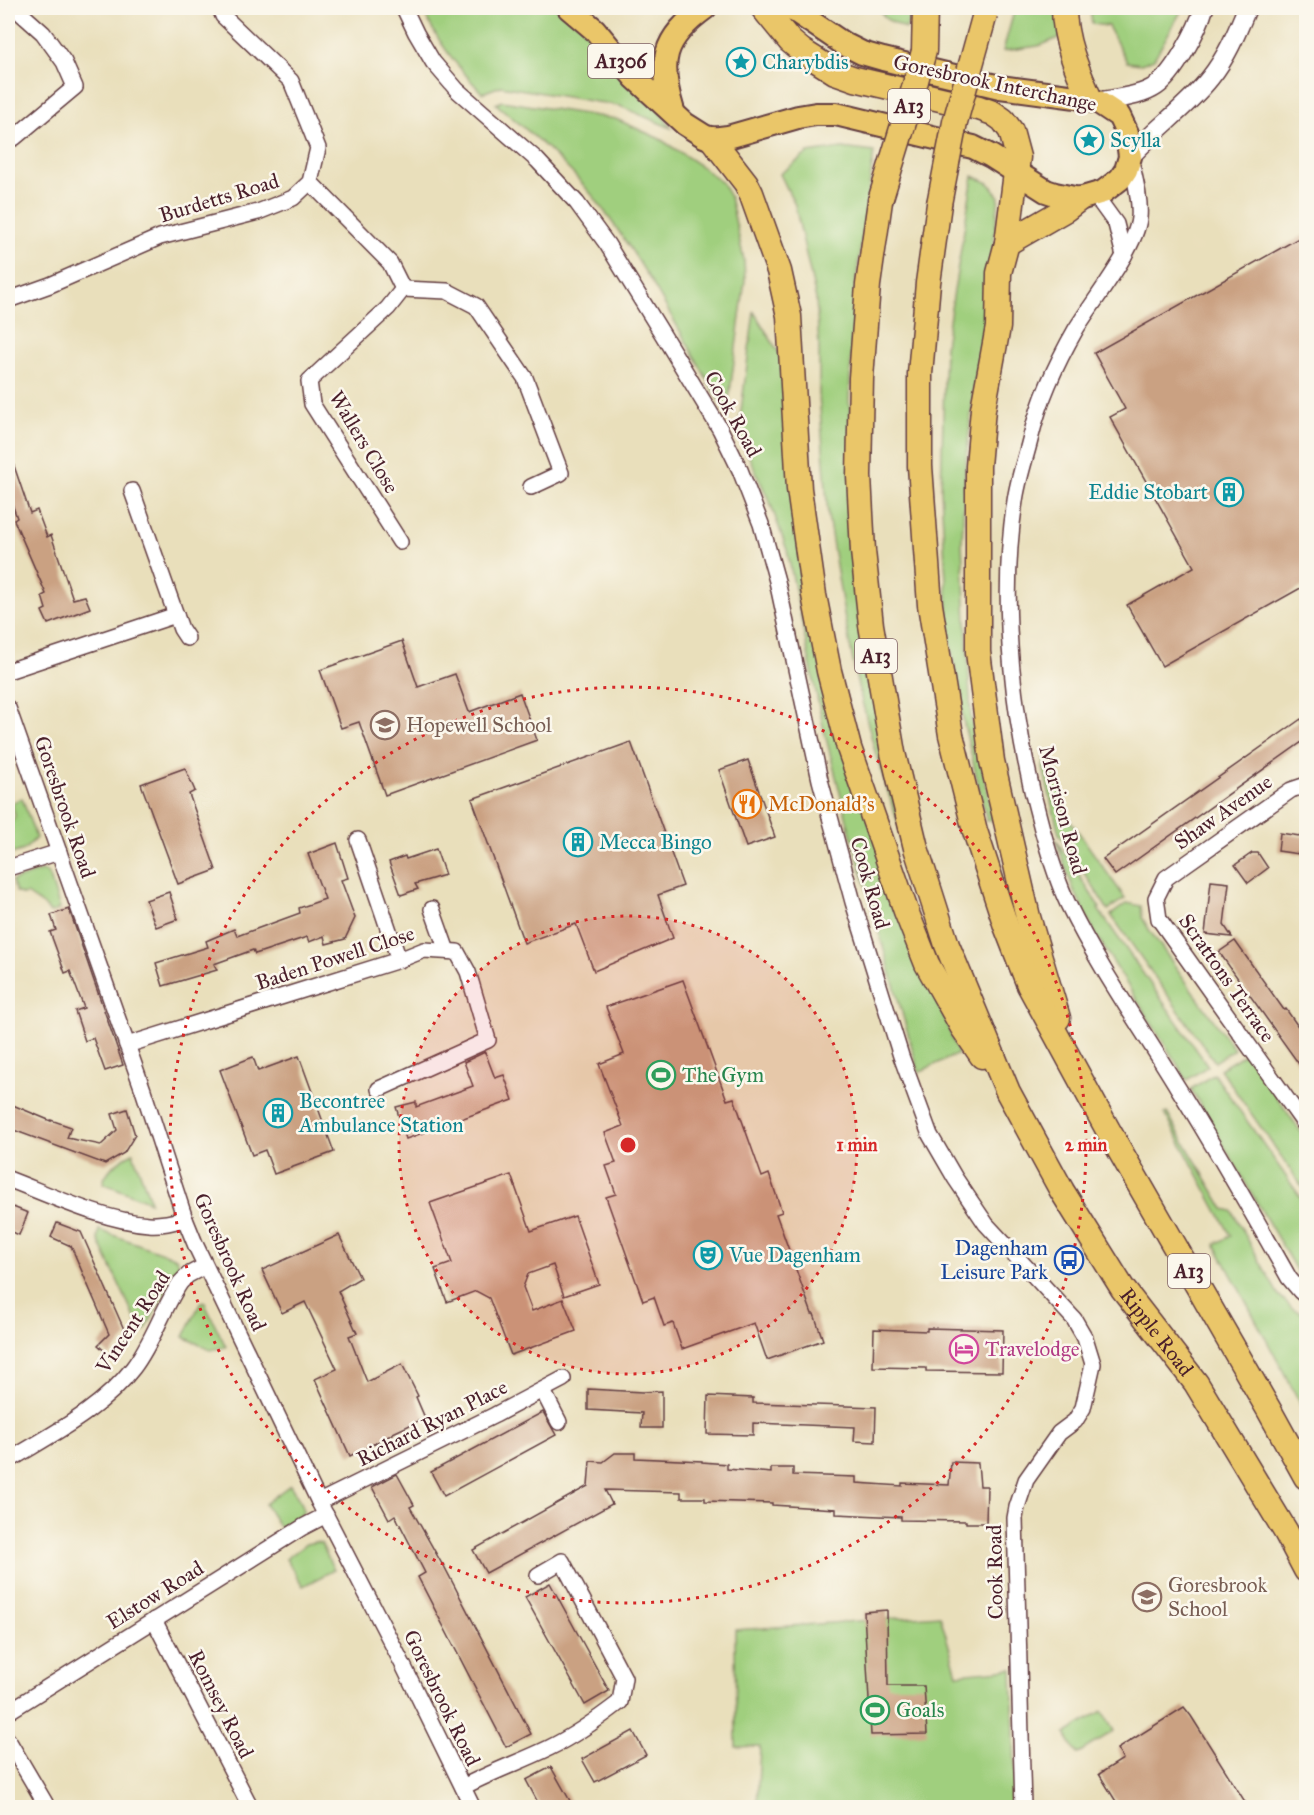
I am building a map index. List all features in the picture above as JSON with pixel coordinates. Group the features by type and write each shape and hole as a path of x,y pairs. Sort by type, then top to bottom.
{"highway":[{"path":"763,8 790,41 835,72 855,79 979,108 1003,120 1011,131 1018,157 1007,243"},
{"name":"A13","path":"925,8 924,51 880,201 868,285 861,378 859,476 863,550 871,625 892,753 916,848 947,945 1008,1092"},
{"path":"1064,8 1071,53 1094,100"},
{"name":"A13","path":"986,10 955,122 939,204 928,283 920,374 920,466 930,605 951,735 975,831 1006,926 1029,985 1108,1130 1306,1477"},
{"name":"A13","path":"712,139 746,183 779,271 789,316 799,489 814,595 829,671 849,748 927,964 963,1028 1008,1092"},
{"path":"1007,243 1087,197"},
{"name":"A13","path":"1007,243 999,273 998,327 983,409 978,466 978,652 992,761 1028,917 1072,1064"},
{"name":"Ripple Road","path":"1008,1092 1062,1191 1117,1280 1196,1383 1286,1532 1306,1570"}],"main road":[{"name":"A1306","path":"569,8 595,30 635,78 674,113"},
{"path":"705,8 676,33 667,51 664,65 665,86 674,113 694,131 712,139 798,117 836,114 973,147 1054,194 1087,197 1120,179 1131,158"},
{"name":"Goresbrook Interchange","path":"786,8 795,11 843,44 862,53 1000,87 1094,100 1119,116 1127,133 1131,158"}],"street":[{"path":"14,138 75,87 64,62 43,33 15,8"},
{"name":"Burdetts Road","path":"8,300 50,285 160,237 258,212 293,198 310,182 318,148 291,81 223,16 220,8"},
{"name":"Cook Road","path":"404,8 433,62 457,90 537,160 577,203 607,244 720,429 740,470 761,524 777,580 817,770 853,902 901,1056 930,1135 986,1224 1074,1319 1085,1338 1093,1364 1083,1408 1075,1421 1059,1433 1026,1480 1015,1518 1023,1808"},
{"path":"1094,100 1145,92 1157,86 1184,52 1204,8"},
{"path":"1131,158 1147,138 1169,121 1210,78 1228,50 1247,8"},
{"name":"Morrison Road","path":"1131,158 1140,216 1136,233 1124,256 1076,330 1056,368 1034,426 1015,500 1008,569 1008,612 1011,657 1023,745 1032,792 1066,901 1096,956 1230,1174 1289,1278 1306,1296"},
{"path":"310,182 390,263 403,289 447,291 476,306 525,378 561,473 531,487"},
{"path":"1087,197 1116,224 1124,256"},
{"name":"Wallers Close","path":"400,542 312,404 309,381 388,308 403,289"},
{"path":"132,491 181,629 187,638"},
{"path":"8,671 176,615"},
{"name":"Goresbrook Road","path":"8,708 143,1090 185,1219 205,1266 322,1509 402,1663 473,1808"},
{"name":"Shaw Avenue","path":"1166,878 1291,790 1306,785"},
{"path":"358,840 399,960"},
{"path":"8,868 58,852"},
{"name":"Scrattons Terrace","path":"1166,878 1156,898 1159,919 1306,1126"},
{"path":"432,909 447,951"},
{"name":"Baden Powell Close","path":"127,1046 399,960 424,950 457,952 468,972 488,1040 379,1089"},
{"path":"8,1179 92,1211 130,1222 150,1225 185,1219"},
{"name":"Vincent Road","path":"8,1461 94,1408 113,1392 134,1367 147,1346 180,1283 188,1275 205,1266"},
{"name":"Richard Ryan Place","path":"322,1509 563,1379"},
{"path":"543,1390 559,1422"},
{"name":"Elstow Road","path":"8,1712 303,1527 322,1509"},
{"path":"463,1787 550,1747 603,1716 620,1702 624,1678 562,1561 538,1575"},
{"name":"Romsey Road","path":"154,1620 251,1808"},
{"path":"8,1740 48,1808"}],"green space":[{"path":"422,8 569,8 642,86 671,128 620,106 501,86 482,93 448,53"},
{"path":"878,8 912,8 906,29 886,19"},
{"path":"1015,8 1062,8 1064,36 1038,46 1003,51"},
{"path":"1090,8 1183,8 1154,59 1141,64 1127,62 1108,26 1092,24"},
{"path":"502,101 616,119 660,139 722,183 730,197 744,260 745,280 727,414 663,302 611,221 570,170 496,104"},
{"path":"842,148 874,152 855,287 849,400 903,838 876,755 857,682 844,614 828,516 819,395 816,299 795,205 780,174 808,153"},
{"path":"973,176 989,183 999,197 991,265 997,274 975,380 965,470 962,544 971,718 994,820 987,821 964,724 949,634 941,491 945,345"},
{"path":"754,312 784,361 797,510 867,811 958,1054 919,1072 848,824 823,726 787,550 771,505 738,433"},
{"path":"1051,751 1065,813 1125,898 1108,910 1059,834 1043,768 1046,752"},
{"path":"22,798 36,838 24,850 8,855 8,829 15,816 12,803"},
{"path":"1055,838 1100,908 1098,909 1208,1066 1187,1080 1096,935 1073,888"},
{"path":"40,871 46,872 50,877 60,909 50,913 46,907 27,894 16,892 12,881"},
{"path":"1127,903 1141,906 1142,917 1150,931 1234,1049 1215,1062 1111,915"},
{"path":"1246,1053 1306,1139 1306,1192 1220,1069"},
{"path":"1214,1074 1306,1205 1306,1281 1299,1275 1191,1089"},
{"path":"1167,1113 1224,1209 1232,1211 1278,1294 1292,1308 1306,1316 1306,1414 1215,1244 1231,1236 1165,1114"},
{"path":"133,1153 150,1202 103,1183 119,1161"},
{"path":"99,1230 177,1258 179,1265 145,1331 140,1329 98,1239"},
{"path":"201,1302 205,1303 226,1347 210,1350 184,1337"},
{"path":"290,1485 304,1511 280,1528 265,1504"},
{"path":"321,1543 334,1570 303,1586 286,1559 306,1544"},
{"name":"Goals","path":"940,1615 957,1674 1012,1669 1016,1807 757,1807 760,1746 736,1747 735,1630"},
{"path":"1102,1711 1114,1731 1077,1754 1065,1734"}],"building":[{"name":"Eddie Stobart","path":"1306,234 1306,585 1162,666 1127,605 1194,567 1110,417 1125,409 1094,353"},
{"path":"10,454 30,513 37,510 47,537 51,535 73,599 85,596 90,608 48,624 42,611 46,609 42,596 46,594 14,520 17,518 8,492 8,455"},
{"path":"402,641 418,687 455,674 469,712 520,693 537,740 385,795 359,722 341,728 320,670"},
{"path":"1301,719 1306,728 1306,739 1115,875 1103,859"},
{"name":"Mecca Bingo","path":"631,742 683,886 658,895 673,938 594,971 576,924 524,943 472,799"},
{"name":"McDonald's","path":"748,760 775,837 746,847 719,770"},
{"path":"185,768 195,791 189,794 216,870 178,884 141,784"},
{"path":"1280,833 1306,837 1306,855 1278,851"},
{"path":"337,843 348,878 341,880 355,918 345,939 326,944 324,936 309,942 307,937 255,954 253,950 214,964 217,970 163,986 156,963 208,947 206,941 234,929 237,936 300,913 299,908 325,899 308,854"},
{"path":"436,849 445,875 415,884 418,889 401,895 389,862"},
{"path":"1252,853 1258,853 1268,868 1248,883 1235,865"},
{"path":"1211,881 1229,883 1224,925 1232,937 1205,934"},
{"path":"169,892 178,919 156,927 146,900"},
{"path":"69,909 123,1065 105,1071 93,1038 85,1041 75,1011 84,1008 70,971 65,973 50,932 56,930 51,915"},
{"path":"1235,941 1306,1038 1306,1074 1219,952"},
{"name":"Vue Dagenham","path":"683,980 727,1100 734,1098 762,1177 769,1174 782,1212 776,1214 823,1340 767,1360 754,1323 682,1349 673,1323 664,1326 654,1297 643,1301 606,1197 616,1194 606,1166 616,1163 605,1133 623,1126 599,1064 624,1054 606,1007"},
{"path":"485,1052 495,1078 504,1075 513,1100 406,1139 396,1107 416,1102 416,1107 473,1086 464,1062"},
{"name":"Becontree Ambulance Station","path":"299,1056 334,1152 274,1174 265,1150 252,1155 220,1070 253,1057 258,1071"},
{"path":"8,1103 71,1127 67,1138 101,1145 117,1130 112,1114 127,1109 135,1135 124,1153 105,1164 8,1128"},
{"path":"511,1175 531,1231 575,1216 599,1284 564,1296 553,1265 528,1274 523,1287 532,1311 563,1299 576,1331 511,1355 489,1298 476,1291 447,1302 435,1269 452,1263 430,1203"},
{"path":"8,1205 28,1213 19,1235 8,1230"},
{"path":"57,1223 81,1232 127,1336 110,1356 98,1345 109,1334 71,1246 51,1237"},
{"path":"339,1235 360,1278 338,1291 357,1333 349,1336 367,1382 402,1364 418,1396 416,1397 425,1418 350,1456 315,1379 337,1369 305,1302 282,1313 262,1270"},
{"name":"Travelodge","path":"927,1328 1003,1330 1002,1372 926,1371 926,1368 873,1367 874,1329 927,1331"},
{"path":"588,1389 662,1391 662,1428 641,1428 642,1413 588,1410"},
{"path":"708,1396 753,1398 753,1403 876,1407 875,1442 854,1441 855,1427 753,1423 753,1435 707,1434"},
{"path":"543,1412 556,1435 444,1496 431,1472"},
{"path":"615,1453 635,1453 635,1458 727,1464 727,1469 771,1473 771,1468 793,1468 793,1475 856,1477 856,1483 902,1486 902,1483 949,1485 951,1462 978,1463 980,1486 987,1486 986,1523 901,1520 901,1517 836,1514 836,1509 772,1505 772,1503 705,1501 705,1498 681,1498 681,1492 605,1490 612,1504 486,1573 473,1550 588,1486 590,1461 603,1462"},
{"path":"397,1474 414,1505 410,1507 443,1564 531,1734 506,1747 418,1577 425,1573 395,1515 389,1519 372,1487"},
{"path":"550,1583 609,1691 585,1705 525,1597"},
{"path":"887,1610 888,1686 924,1686 927,1734 871,1735 864,1612"},
{"path":"1184,1707 1249,1808 1120,1808 1099,1774 1123,1759 1117,1749"},
{"path":"633,1731 646,1755 595,1782 582,1759"},
{"path":"551,1767 574,1808 541,1808 526,1780"}],"place":[{"name":"Charybdis","path":"741,62"},
{"name":"Scylla","path":"1089,140"},
{"name":"Eddie Stobart","path":"1229,492"},
{"name":"Hopewell School","path":"385,725"},
{"name":"McDonald's","path":"747,804"},
{"name":"Mecca Bingo","path":"578,842"},
{"name":"The Gym","path":"661,1075"},
{"name":"Becontree Ambulance Station","path":"278,1113"},
{"name":"Vue Dagenham","path":"708,1255"},
{"name":"Dagenham Leisure Park","path":"1069,1260"},
{"name":"Travelodge","path":"964,1349"},
{"name":"Goresbrook School","path":"1147,1597"},
{"name":"Goals","path":"875,1710"}]}
